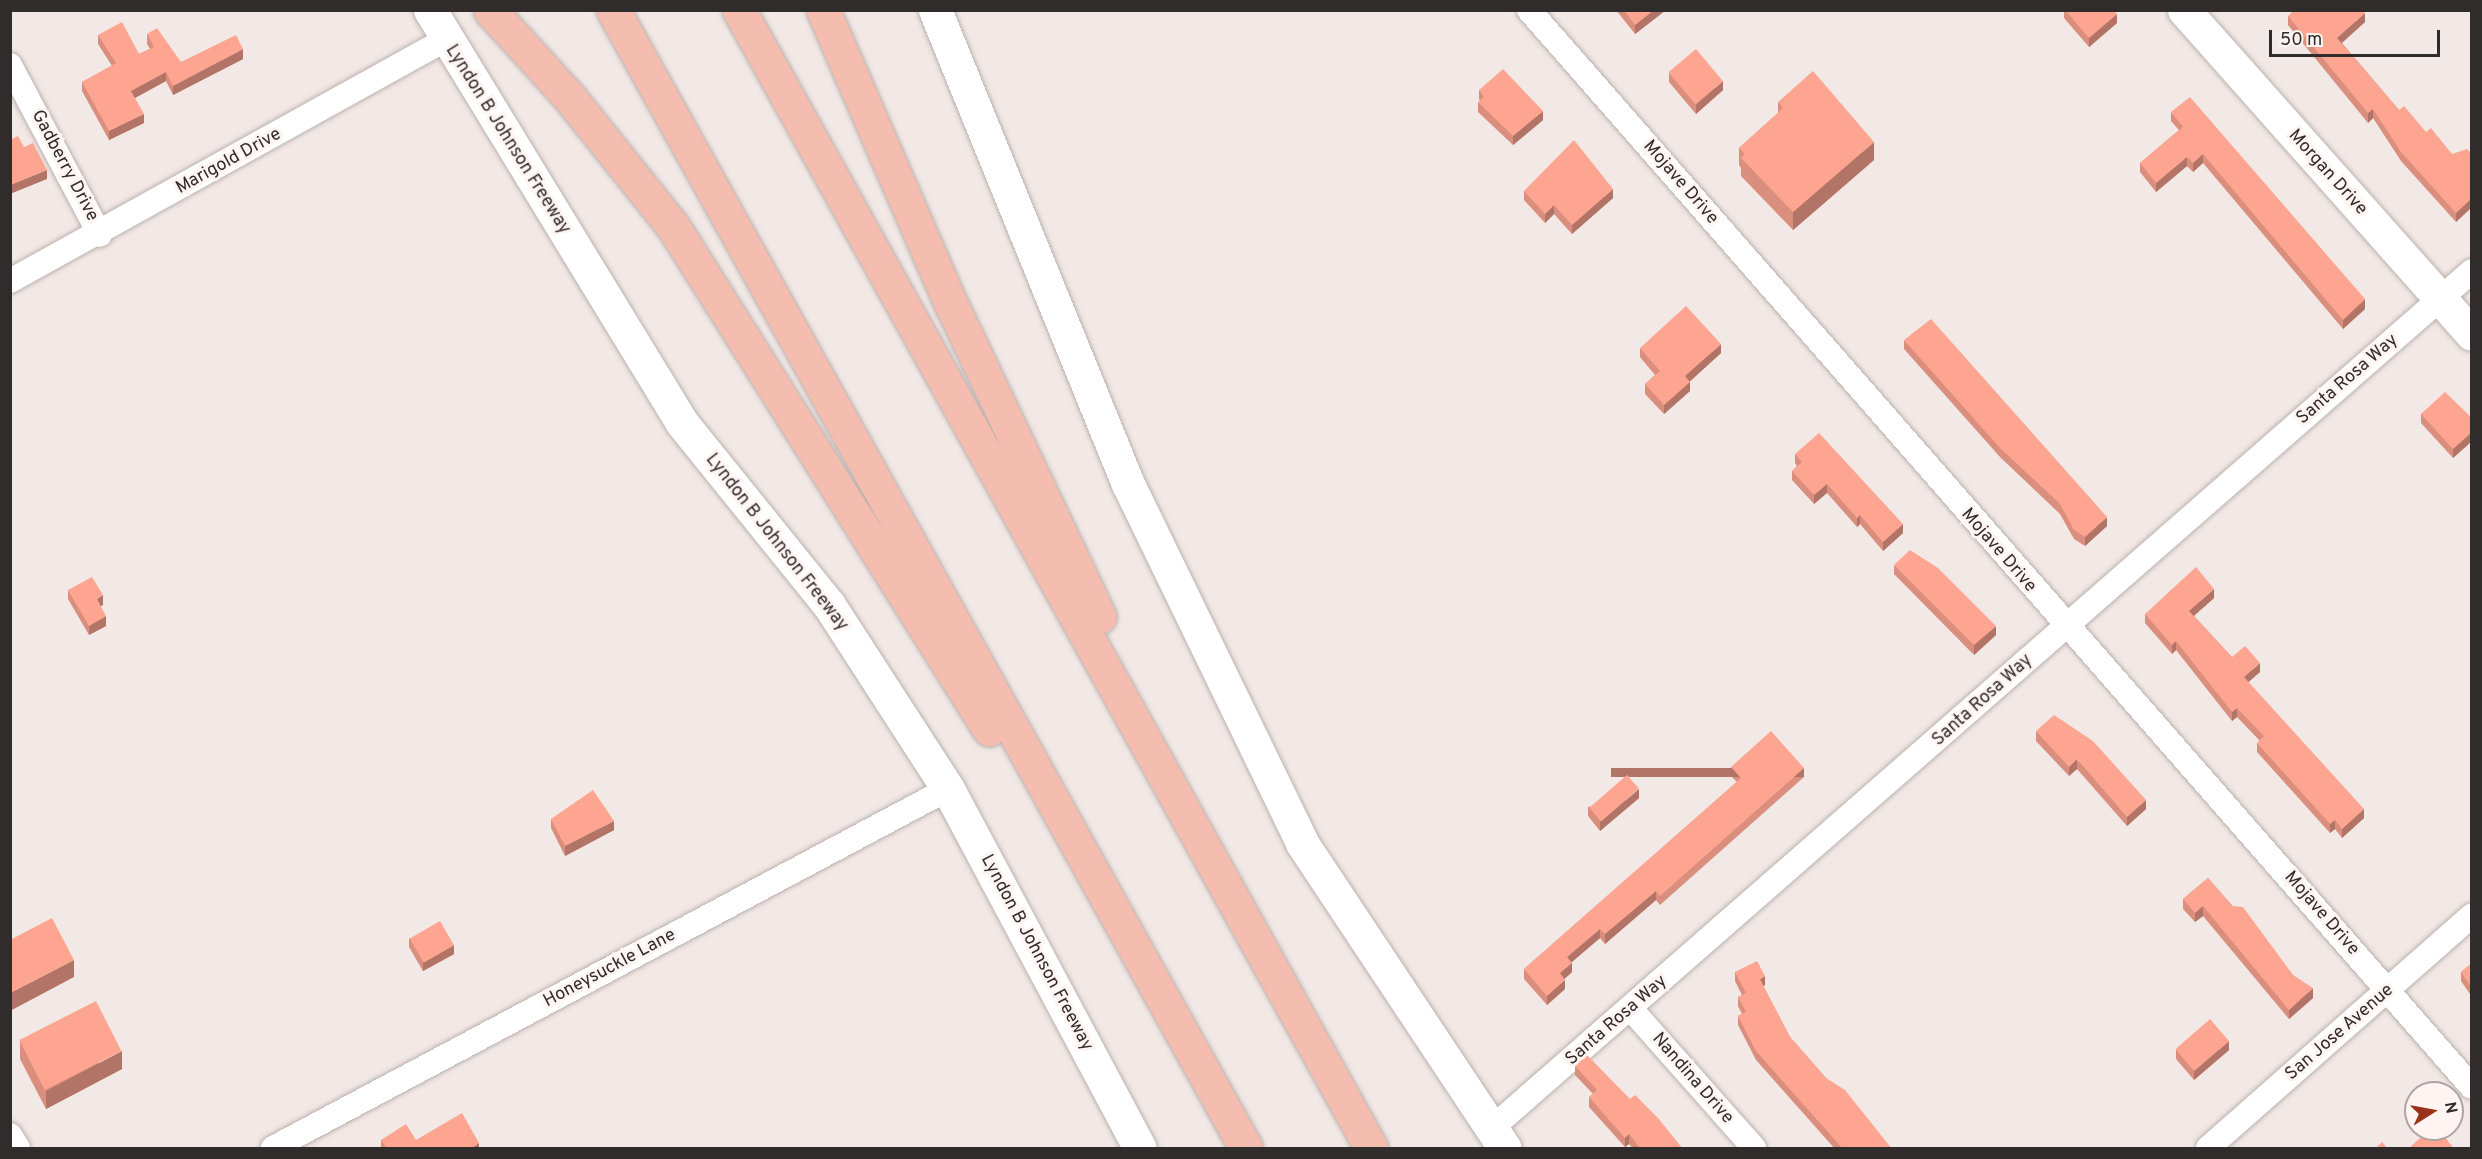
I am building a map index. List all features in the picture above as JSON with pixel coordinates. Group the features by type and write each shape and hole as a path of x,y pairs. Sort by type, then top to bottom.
{"highway":[{"path":"490,10 570,98 674,228 1178,1025"},
{"path":"613,10 1246,1149"},
{"path":"739,10 1371,1149"},
{"path":"823,10 1039,493 1275,975"}],"main road":[{"name":"Lyndon B Johnson Freeway","path":"430,10 445,40 682,423 829,605 948,789 1140,1149"},
{"path":"935,10 1128,484 1302,843 1499,1138"},
{"name":"Morgan Drive","path":"2184,10 2472,334"}],"street":[{"name":"Mojave Drive","path":"1529,10 2065,627 2472,1087"},
{"name":"Marigold Drive","path":"10,281 100,234 445,40"},
{"name":"Gadberry Drive","path":"10,65 100,234"},
{"name":"Santa Rosa Way","path":"1499,1138 1631,1009 2472,271"},
{"name":"Honeysuckle Lane","path":"273,1149 948,789"},
{"name":"San Jose Avenue","path":"2208,1149 2472,915"},
{"name":"Nandina Drive","path":"1631,1009 1754,1149"},
{"path":"10,1135 18,1149"}],"building":[{"path":"1624,10 1654,10 1635,25"},
{"path":"2065,10 2114,10 2117,14 2089,38"},
{"path":"2294,10 2363,10 2365,13 2337,38 2399,110 2404,106 2426,132 2431,128 2452,154 2467,149 2472,154 2472,198 2456,213 2401,152 2373,109 2368,113 2288,16"},
{"path":"122,22 139,54 154,47 147,34 157,28 181,62 236,35 243,49 173,86 166,72 131,91 144,114 109,131 82,82 116,63 98,35"},
{"path":"1696,49 1723,81 1695,104 1668,72"},
{"path":"1503,69 1543,111 1513,136 1478,102 1484,97 1479,90"},
{"path":"1813,71 1874,142 1793,212 1741,158 1745,154 1739,148 1783,108 1778,102"},
{"path":"2190,97 2365,299 2343,320 2203,154 2193,163 2187,157 2156,183 2140,163 2183,127 2171,112"},
{"path":"18,136 24,147 33,143 47,170 10,185 10,140"},
{"path":"1574,140 1613,189 1572,225 1554,205 1545,214 1524,191"},
{"path":"1686,306 1721,344 1685,376 1690,382 1664,405 1645,384 1660,371 1640,348"},
{"path":"1931,319 2107,517 2085,537 2074,530 2060,504 2000,448 1904,340"},
{"path":"2445,392 2472,418 2472,432 2453,449 2421,414"},
{"path":"1819,433 1903,524 1883,542 1860,515 1857,518 1827,484 1814,495 1792,471 1802,462 1795,454"},
{"path":"1910,550 1938,568 1996,626 1974,645 1894,565"},
{"path":"2196,567 2214,589 2189,611 2232,657 2245,646 2260,663 2244,677 2364,809 2342,829 2335,820 2330,824 2257,743 2264,736 2237,708 2232,712 2176,641 2172,645 2145,614"},
{"path":"92,577 103,595 97,599 106,616 89,626 68,590"},
{"path":"2054,715 2093,741 2146,800 2127,817 2077,759 2069,767 2036,731"},
{"path":"1771,731 1804,768 1660,896 1656,891 1605,934 1600,929 1567,957 1572,963 1560,973 1565,980 1547,996 1524,969 1741,778 1731,767"},
{"path":"1627,775 1639,789 1601,821 1589,808"},
{"path":"593,790 614,821 565,846 551,819"},
{"path":"2208,878 2232,906 2243,907 2293,975 2313,988 2289,1010 2203,906 2195,913 2183,899"},
{"path":"52,918 74,960 10,993 10,940"},
{"path":"440,921 454,945 424,963 410,938"},
{"path":"1757,961 1765,976 1760,979 1790,1037 1826,1078 1845,1090 1892,1149 1843,1149 1756,1051 1738,1016 1746,1012 1738,997 1746,993 1735,972"},
{"path":"2472,963 2472,988 2461,972"},
{"path":"96,1001 121,1051 45,1090 19,1040"},
{"path":"2210,1019 2229,1041 2194,1071 2175,1049"},
{"path":"1587,1055 1630,1099 1635,1095 1658,1118 1683,1149 1641,1149 1629,1134 1625,1138 1589,1097 1597,1090 1575,1066"},
{"path":"462,1113 479,1143 470,1149 387,1149 381,1140 406,1124 416,1140"},
{"path":"2417,1141 2448,1141 2454,1149 2408,1149"},
{"path":"2382,1142 2388,1149 2375,1149"}]}
